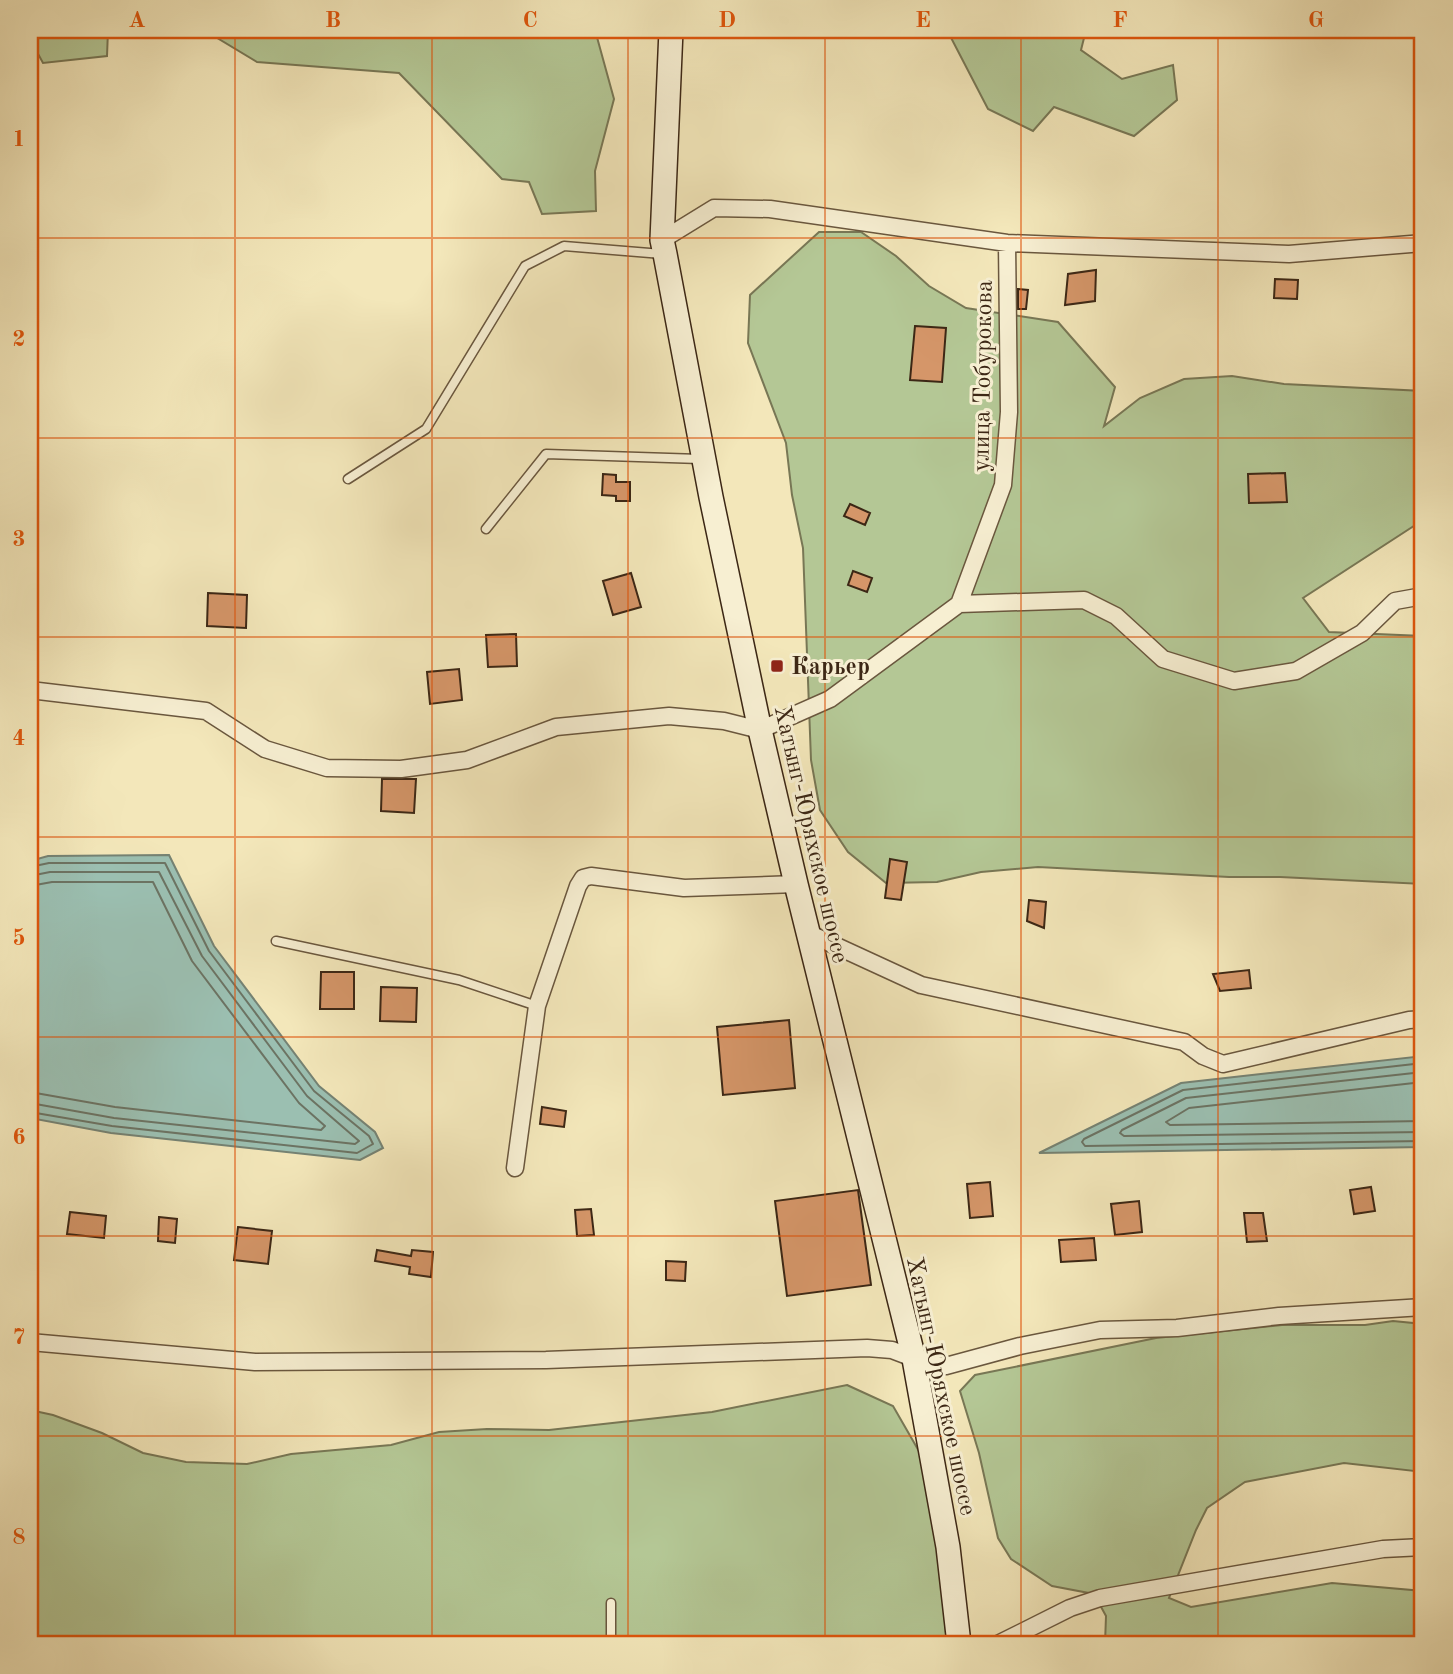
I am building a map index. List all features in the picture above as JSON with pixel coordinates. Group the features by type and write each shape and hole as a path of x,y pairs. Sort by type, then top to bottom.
{"street":[{"name":"Хатынг-Юряхское шоссе","path":"671,30 663,247 703,459 760,730 914,1359 948,1547 959,1644"},
{"path":"663,247 714,208 770,209 1007,243 1289,254 1423,243"},
{"name":"улица Тобурокова","path":"959,604 1003,485 1009,412 1007,243"},
{"path":"30,690 206,711 265,749 327,768 401,769 467,760 556,727 669,716 724,721 760,730 830,699 959,604 1084,600 1116,616 1163,659 1234,681 1296,671 1362,633 1395,601 1423,596"},
{"path":"515,1168 537,1006 583,878 623,878 684,888 796,884"},
{"path":"808,933 921,985 1184,1042 1203,1056 1223,1064 1423,1019"},
{"path":"30,1342 255,1362 546,1360 867,1348 892,1350 914,1359 946,1366 1020,1346 1100,1330 1177,1328 1279,1316 1423,1307"},
{"path":"998,1644 1070,1608 1100,1598 1383,1549 1423,1546"}],"lane":[{"path":"348,479 426,429 525,266 564,246 663,247"},
{"path":"485,529 546,454 703,459"},
{"path":"276,941 459,979 537,1006"},
{"path":"611,1603 611,1644"},
{"path":"948,1644 959,1644"}],"green space":[{"path":"30,30 108,30 107,56 43,63 30,39"},
{"path":"204,30 595,30 614,99 595,171 596,211 542,214 529,182 502,179 399,73 257,62"},
{"path":"947,30 1086,30 1081,50 1122,79 1173,65 1177,100 1134,136 1054,107 1033,131 988,109"},
{"path":"819,232 861,232 896,256 929,286 966,308 1058,322 1115,387 1104,426 1140,398 1184,379 1232,376 1284,384 1423,391 1423,520 1303,598 1329,632 1423,636 1423,884 1038,867 981,872 937,882 886,883 848,852 820,810 811,760 803,548 792,495 786,443 748,343 750,295"},
{"path":"1393,1321 1423,1324 1423,1472 1344,1463 1245,1482 1207,1508 1169,1598 1191,1607 1332,1583 1423,1591 1423,1644 1105,1644 1106,1616 1094,1594 1052,1586 1011,1559 998,1538 979,1453 960,1391 975,1375 1156,1338 1282,1325 1365,1325"},
{"path":"847,1385 893,1406 920,1453 934,1504 947,1644 30,1644 30,1410 53,1415 102,1433 143,1453 186,1462 247,1464 291,1454 391,1445 439,1432 487,1429 549,1430 712,1412"}],"water":[{"path":"169,855 214,946 319,1086 375,1132 383,1148 360,1160 111,1133 30,1118 30,861 48,856"},
{"path":"1423,1056 1423,1147 1039,1153 1181,1083"}],"building":[{"path":"1096,270 1095,301 1065,305 1068,274"},
{"path":"1275,279 1298,280 1297,299 1274,298"},
{"path":"1018,289 1028,290 1026,309 1018,309"},
{"path":"915,326 946,328 942,382 910,380"},
{"path":"1285,473 1287,502 1249,503 1248,474"},
{"path":"603,474 616,475 616,482 630,482 630,501 616,501 616,496 602,495"},
{"path":"850,504 870,513 865,525 844,516"},
{"path":"853,571 872,578 867,592 848,585"},
{"path":"631,573 641,607 613,615 603,581"},
{"path":"208,593 247,595 246,628 207,626"},
{"path":"516,634 517,666 488,667 486,635"},
{"path":"459,669 462,700 430,704 427,672"},
{"path":"382,779 416,779 414,813 381,811"},
{"path":"890,859 907,862 901,900 885,898"},
{"path":"1029,900 1046,902 1044,928 1027,921"},
{"path":"1249,970 1251,988 1220,991 1213,974"},
{"path":"321,972 354,972 354,1009 320,1009"},
{"path":"381,987 417,988 416,1022 380,1021"},
{"path":"789,1020 795,1088 723,1095 717,1027"},
{"path":"542,1107 566,1111 564,1127 540,1124"},
{"path":"990,1182 993,1216 970,1218 967,1184"},
{"path":"1371,1187 1375,1211 1354,1214 1350,1190"},
{"path":"858,1190 871,1285 787,1296 775,1201"},
{"path":"1139,1201 1142,1232 1115,1235 1111,1204"},
{"path":"591,1209 594,1235 577,1236 575,1210"},
{"path":"70,1212 106,1216 104,1238 67,1234"},
{"path":"1244,1213 1263,1213 1267,1241 1247,1242"},
{"path":"159,1217 177,1219 175,1243 158,1241"},
{"path":"238,1227 272,1231 268,1264 234,1260"},
{"path":"1094,1238 1096,1260 1061,1262 1059,1240"},
{"path":"377,1250 411,1256 412,1250 433,1252 431,1277 409,1274 410,1267 375,1261"},
{"path":"666,1261 686,1262 685,1281 666,1280"}],"place":[{"name":"Карьер","path":"777,666"}]}
